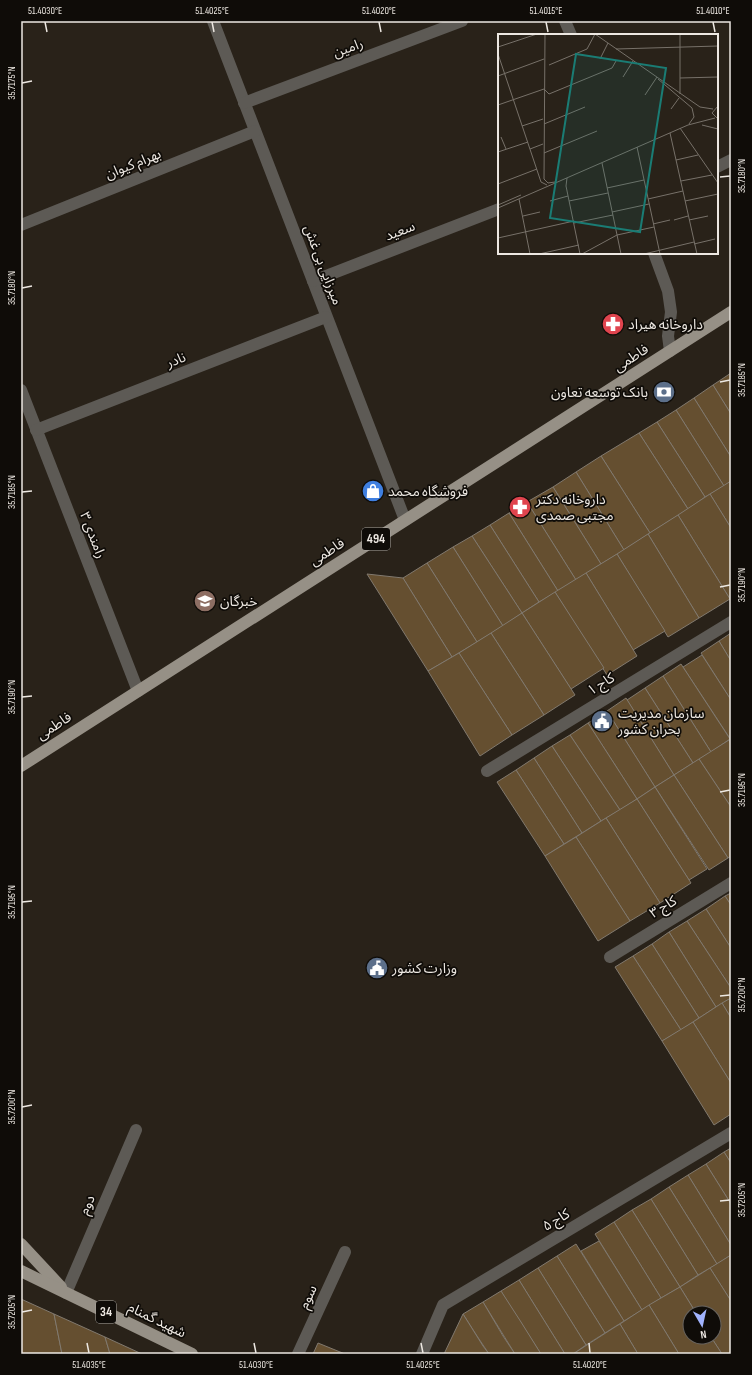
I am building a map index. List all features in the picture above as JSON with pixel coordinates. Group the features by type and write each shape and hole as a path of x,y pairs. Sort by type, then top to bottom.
{"main road":[{"name":"فاطمی","path":"21,766 729,314"},
{"name":"شهید گمنام","path":"21,1244 66,1293"},
{"name":"شهید گمنام","path":"21,1271 192,1354"}],"street":[{"name":"میرزایی بی غش","path":"213,21 405,520"},
{"name":"رامین","path":"244,102 462,21"},
{"path":"565,21 571,34"},
{"name":"بهرام کیوان","path":"21,224 255,131"},
{"path":"718,166 731,160"},
{"name":"سعید","path":"313,281 498,209"},
{"path":"654,254 666,285 671,312 668,336 670,351"},
{"name":"نادر","path":"36,430 326,317"},
{"name":"رامندی ۳","path":"21,390 138,691"},
{"name":"کاج ۱","path":"487,772 731,622"},
{"name":"کاج ۳","path":"610,957 731,883"},
{"name":"دوم","path":"66,1293 136,1130"},
{"name":"کاج ۵","path":"422,1354 443,1305 731,1133"},
{"name":"سوم","path":"298,1354 345,1252"}],"building":[{"path":"731,373 731,414 713,385"},
{"path":"713,385 731,414 731,457 694,398"},
{"path":"694,398 731,457 731,481 724,486 676,410"},
{"path":"676,410 724,486 705,497 657,422"},
{"path":"657,422 705,497 688,509 639,433"},
{"path":"639,433 688,509 650,533 601,456"},
{"path":"601,456 650,533 624,550 576,472"},
{"path":"576,472 624,550 601,564 553,487"},
{"path":"731,481 731,528 710,494"},
{"path":"553,487 601,564 576,580 527,502"},
{"path":"710,494 731,528 730,599 678,515"},
{"path":"527,502 576,580 558,591 509,513"},
{"path":"509,513 558,591 539,602 490,525"},
{"path":"678,515 730,599 699,618 648,534"},
{"path":"490,525 539,602 522,613 472,536"},
{"path":"648,534 699,618 668,637 617,554"},
{"path":"472,536 522,613 503,626 453,547"},
{"path":"453,547 503,626 477,642 427,563"},
{"path":"617,554 665,631 633,650 586,573"},
{"path":"427,563 477,642 452,657 403,578"},
{"path":"586,573 637,656 607,675 555,592"},
{"path":"367,574 403,578 452,657 428,671"},
{"path":"555,592 604,668 571,689 522,613"},
{"path":"522,613 575,695 544,715 491,633"},
{"path":"491,633 544,715 512,735 459,653"},
{"path":"731,633 731,661 719,641"},
{"path":"719,641 731,661 731,700 701,653"},
{"path":"459,653 512,735 480,756 428,671"},
{"path":"702,655 731,700 731,740 683,667"},
{"path":"681,664 730,739 711,752 663,676"},
{"path":"663,676 711,752 693,763 645,688"},
{"path":"645,688 693,763 674,775 627,700"},
{"path":"626,698 674,775 655,787 607,711"},
{"path":"607,711 655,787 637,799 588,723"},
{"path":"588,723 637,799 620,810 570,735"},
{"path":"570,735 620,810 601,821 552,746"},
{"path":"729,740 731,744 731,807 699,759"},
{"path":"552,746 601,821 582,833 534,758"},
{"path":"534,758 582,833 564,844 516,770"},
{"path":"699,759 731,807 731,856 728,858 674,775"},
{"path":"516,770 564,844 545,856 497,782"},
{"path":"674,775 728,858 709,870 655,787"},
{"path":"655,787 707,869 689,880 637,799"},
{"path":"637,799 691,883 660,903 606,818"},
{"path":"606,818 660,903 630,921 576,837"},
{"path":"576,837 630,921 598,941 545,856"},
{"path":"731,893 731,905 725,896"},
{"path":"725,896 731,905 731,948 706,909"},
{"path":"706,909 731,948 731,988 687,921"},
{"path":"687,921 731,988 731,998 716,1007 669,932"},
{"path":"669,932 716,1007 699,1018 652,944"},
{"path":"652,944 699,1018 681,1030 633,956"},
{"path":"633,956 681,1030 662,1041 615,967"},
{"path":"731,998 731,1018 722,1003"},
{"path":"722,1003 731,1018 731,1083 693,1022"},
{"path":"693,1022 731,1083 731,1114 714,1125 662,1041"},
{"path":"731,1148 731,1163 724,1152"},
{"path":"724,1152 731,1163 731,1204 706,1164"},
{"path":"706,1164 731,1204 731,1245 688,1175"},
{"path":"688,1175 731,1245 731,1255 717,1264 669,1187"},
{"path":"669,1187 717,1264 698,1275 651,1199"},
{"path":"651,1199 698,1275 680,1287 632,1210"},
{"path":"632,1210 680,1287 661,1298 614,1222"},
{"path":"614,1222 661,1298 642,1310 595,1234"},
{"path":"599,1241 642,1310 624,1321 581,1251"},
{"path":"576,1244 624,1321 605,1333 557,1256"},
{"path":"731,1255 731,1301 710,1268"},
{"path":"557,1256 605,1333 586,1345 538,1268"},
{"path":"538,1268 586,1345 573,1354 565,1354 519,1280"},
{"path":"710,1268 731,1301 731,1354 722,1354 716,1345 722,1345 722,1305 691,1305 680,1287"},
{"path":"519,1280 565,1354 541,1354 505,1298 501,1291"},
{"path":"680,1287 691,1305 682,1305 682,1345 716,1345 722,1354 679,1354 649,1305"},
{"path":"501,1291 541,1354 515,1354 483,1302"},
{"path":"21,1299 54,1314 62,1354 21,1354"},
{"path":"483,1302 515,1354 489,1354 463,1314"},
{"path":"649,1305 679,1354 638,1354 620,1324"},
{"path":"54,1314 105,1337 110,1354 62,1354"},
{"path":"463,1314 483,1346 489,1354 444,1354"},
{"path":"620,1324 638,1354 573,1354 615,1327"},
{"path":"105,1337 142,1354 110,1354"},
{"path":"318,1343 345,1354 313,1354"}],"place":[{"name":"داروخانه هیراد","path":"613,324"},
{"name":"بانک توسعه تعاون","path":"664,392"},
{"name":"فروشگاه محمد","path":"373,491"},
{"name":"داروخانه دکتر مجتبی صمدی","path":"520,507"},
{"name":"خبرگان","path":"205,601"},
{"name":"سازمان مدیریت بحران کشور","path":"602,721"},
{"name":"وزارت کشور","path":"377,968"}]}
